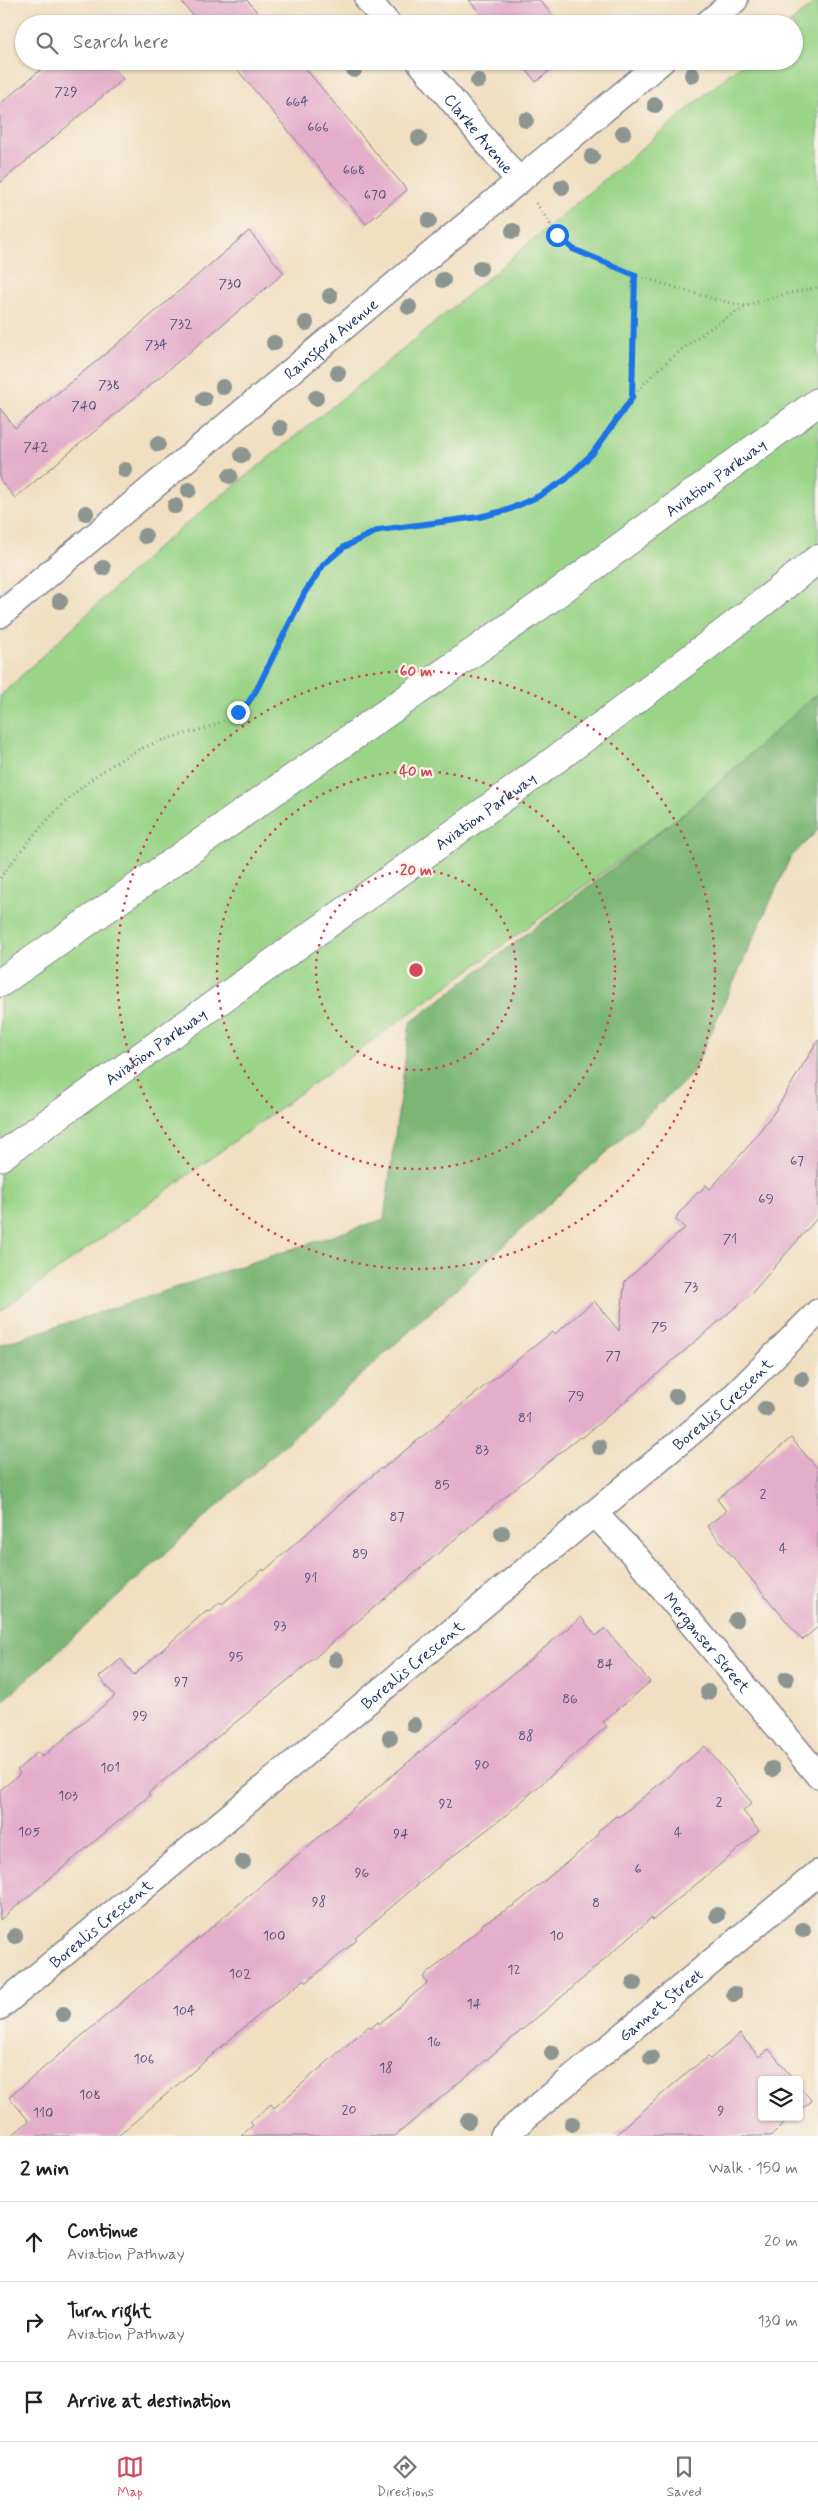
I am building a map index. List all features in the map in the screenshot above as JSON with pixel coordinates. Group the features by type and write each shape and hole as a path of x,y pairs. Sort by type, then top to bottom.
{"main road":[{"name":"Aviation Parkway","path":"0,983 548,600 818,402"},
{"name":"Aviation Parkway","path":"0,1157 517,786 741,620 818,558"}],"street":[{"path":"368,0 380,15"},
{"path":"718,15 735,0"},
{"name":"Clarke Avenue","path":"426,70 519,181"},
{"name":"Rainsford Avenue","path":"0,615 651,70"},
{"name":"Borealis Crescent","path":"0,2007 729,1401 818,1312"},
{"name":"Merganser Street","path":"594,1513 637,1558 818,1775"},
{"name":"Gannet Street","path":"503,2136 818,1873"}],"path":[{"path":"519,181 540,207 561,240 573,249 635,275 713,299 747,306"},
{"path":"632,398 635,275"},
{"path":"0,878 56,810 94,777 123,757 147,746 213,727 243,708 257,689 305,592 324,564 344,547 379,530 479,517 508,510 539,496 565,480 593,453 632,398 664,365 694,341 747,306 818,287"}],"green space":[{"path":"818,0 818,693 683,814 0,1312 0,696 159,546 400,352 734,70 803,70 803,15 800,15"},
{"path":"818,693 818,830 790,858 692,1074 0,1704 0,1345 384,1219 410,1023 683,814"}],"building":[{"path":"180,0 247,0 260,15 192,15"},
{"path":"469,0 539,0 552,15 482,15"},
{"path":"40,70 116,70 123,79 0,183 0,104"},
{"path":"238,70 307,70 407,190 366,224"},
{"path":"526,70 550,70 536,82"},
{"path":"249,231 284,273 15,498 0,480 0,408 15,428 127,336"},
{"path":"818,1040 818,1217 751,1294 582,1438 580,1437 507,1495 293,1676 148,1793 150,1795 0,1920 0,1790 20,1774 17,1770 38,1752 42,1757 115,1696 99,1677 121,1659 134,1675 207,1610 210,1611 220,1602 222,1604 263,1569 264,1571 381,1468 552,1332 555,1334 594,1301 619,1331 625,1281 685,1228 676,1220 678,1214 706,1185 710,1189 745,1150 775,1111"},
{"path":"791,1438 818,1469 818,1627 802,1640 707,1526 726,1511 717,1499"},
{"path":"581,1617 596,1636 605,1628 650,1682 603,1722 607,1726 506,1815 436,1869 355,1938 357,1940 307,1982 305,1979 249,2023 118,2136 11,2136 29,2121 9,2097"},
{"path":"705,1746 752,1803 743,1811 759,1831 734,1853 653,1920 651,1918 571,1989 395,2136 241,2136 253,2125 250,2122 271,2104 274,2108 369,2026 371,2028 378,2022 379,2024 427,1983 423,1977 482,1927 481,1925 516,1904 589,1844 598,1835 598,1831 616,1816 618,1817 623,1814"},
{"path":"740,2034 759,2057 769,2049 791,2076 758,2076 758,2121 787,2121 770,2136 614,2136 690,2070 708,2057 710,2059"},
{"path":"803,2091 812,2101 803,2108"}],"route":[{"path":"238,712 248,703 257,689 305,592 324,564 344,547 361,537 379,530 426,522 479,517 508,510 539,496 565,480 593,453 632,398 635,275 573,249 557,235"}]}
